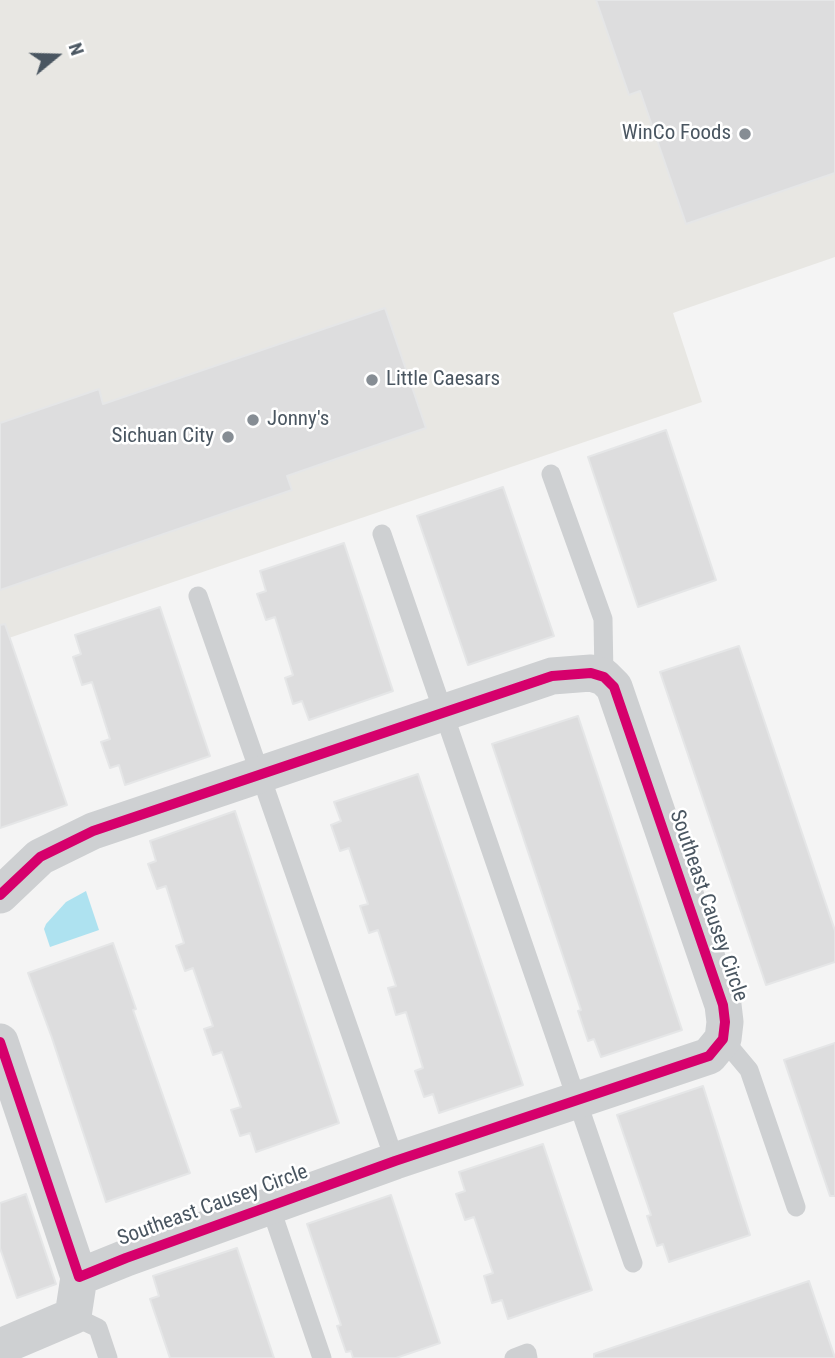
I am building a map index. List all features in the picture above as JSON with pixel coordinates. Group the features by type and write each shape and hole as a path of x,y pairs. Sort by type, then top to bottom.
{"street":[{"path":"0,895 40,857 93,831 552,676 591,673 604,677"},
{"name":"Southeast Causey Circle","path":"79,1278 395,1161 709,1056 723,1040 726,1022 723,1005 614,687 604,677"},
{"path":"0,1042 79,1278 73,1316 0,1346"}],"lane":[{"path":"551,474 603,619 604,677"},
{"path":"382,534 634,1263"},
{"path":"198,596 395,1161"},
{"path":"723,1040 749,1070 796,1207"},
{"path":"270,1206 322,1358"},
{"path":"73,1316 98,1328 108,1358"},
{"path":"514,1358 527,1353 528,1358"}],"shaded area":[{"path":"0,0 835,0 835,257 673,313 702,402 0,641"}],"water":[{"path":"86,891 99,930 50,947 44,929 46,924 66,902"}],"building":[{"name":"WinCo Foods","path":"596,0 835,0 835,173 686,224 640,91 629,95"},
{"path":"385,308 426,428 287,476 292,490 0,590 0,423 99,389 103,404"},
{"path":"666,430 716,580 638,607 588,457"},
{"path":"503,487 554,636 468,665 417,516"},
{"path":"344,543 393,691 309,720 302,701 293,704 285,678 293,675 275,617 266,620 257,594 266,591 260,571"},
{"path":"160,607 210,756 125,785 119,765 110,768 101,742 110,739 92,682 82,685 73,657 81,654 75,635"},
{"path":"5,624 67,805 0,828 0,625"},
{"path":"739,646 835,931 835,962 766,985 660,672"},
{"path":"578,716 682,1030 601,1057 594,1039 588,1041 578,1011 581,1010 492,744"},
{"path":"418,774 523,1085 439,1113 433,1094 424,1097 415,1071 423,1068 406,1012 396,1015 388,988 396,986 378,930 369,933 360,906 368,904 349,848 340,851 331,825 341,821 334,802"},
{"path":"235,811 339,1123 256,1152 250,1133 240,1136 231,1110 241,1107 222,1052 213,1055 204,1029 213,1026 193,968 185,971 176,946 184,943 166,886 157,889 148,864 156,861 150,841"},
{"path":"113,943 136,1009 133,1010 190,1173 106,1202 28,973"},
{"path":"835,1043 835,1196 830,1196 784,1060"},
{"path":"703,1086 750,1235 669,1262 663,1244 657,1246 647,1216 651,1215 617,1115"},
{"path":"543,1144 592,1290 508,1319 502,1300 492,1303 484,1276 493,1273 474,1217 465,1220 456,1194 465,1191 459,1172"},
{"path":"26,1194 56,1284 17,1298 0,1248 0,1203"},
{"path":"391,1195 440,1343 396,1358 353,1358 351,1351 346,1352 337,1326 341,1325 307,1224"},
{"path":"237,1248 274,1358 170,1358 150,1299 159,1296 153,1276"},
{"path":"809,1281 835,1358 594,1358 594,1354"}],"cycle path":[{"path":"0,895 40,857 93,831 552,676 591,673 604,677 614,687 723,1005 725,1022 723,1039 709,1056 395,1161 79,1277 0,1042"}],"place":[{"name":"WinCo Foods","path":"745,134"},
{"name":"Little Caesars","path":"372,380"},
{"name":"Jonny's","path":"253,420"},
{"name":"Sichuan City","path":"228,437"}]}
